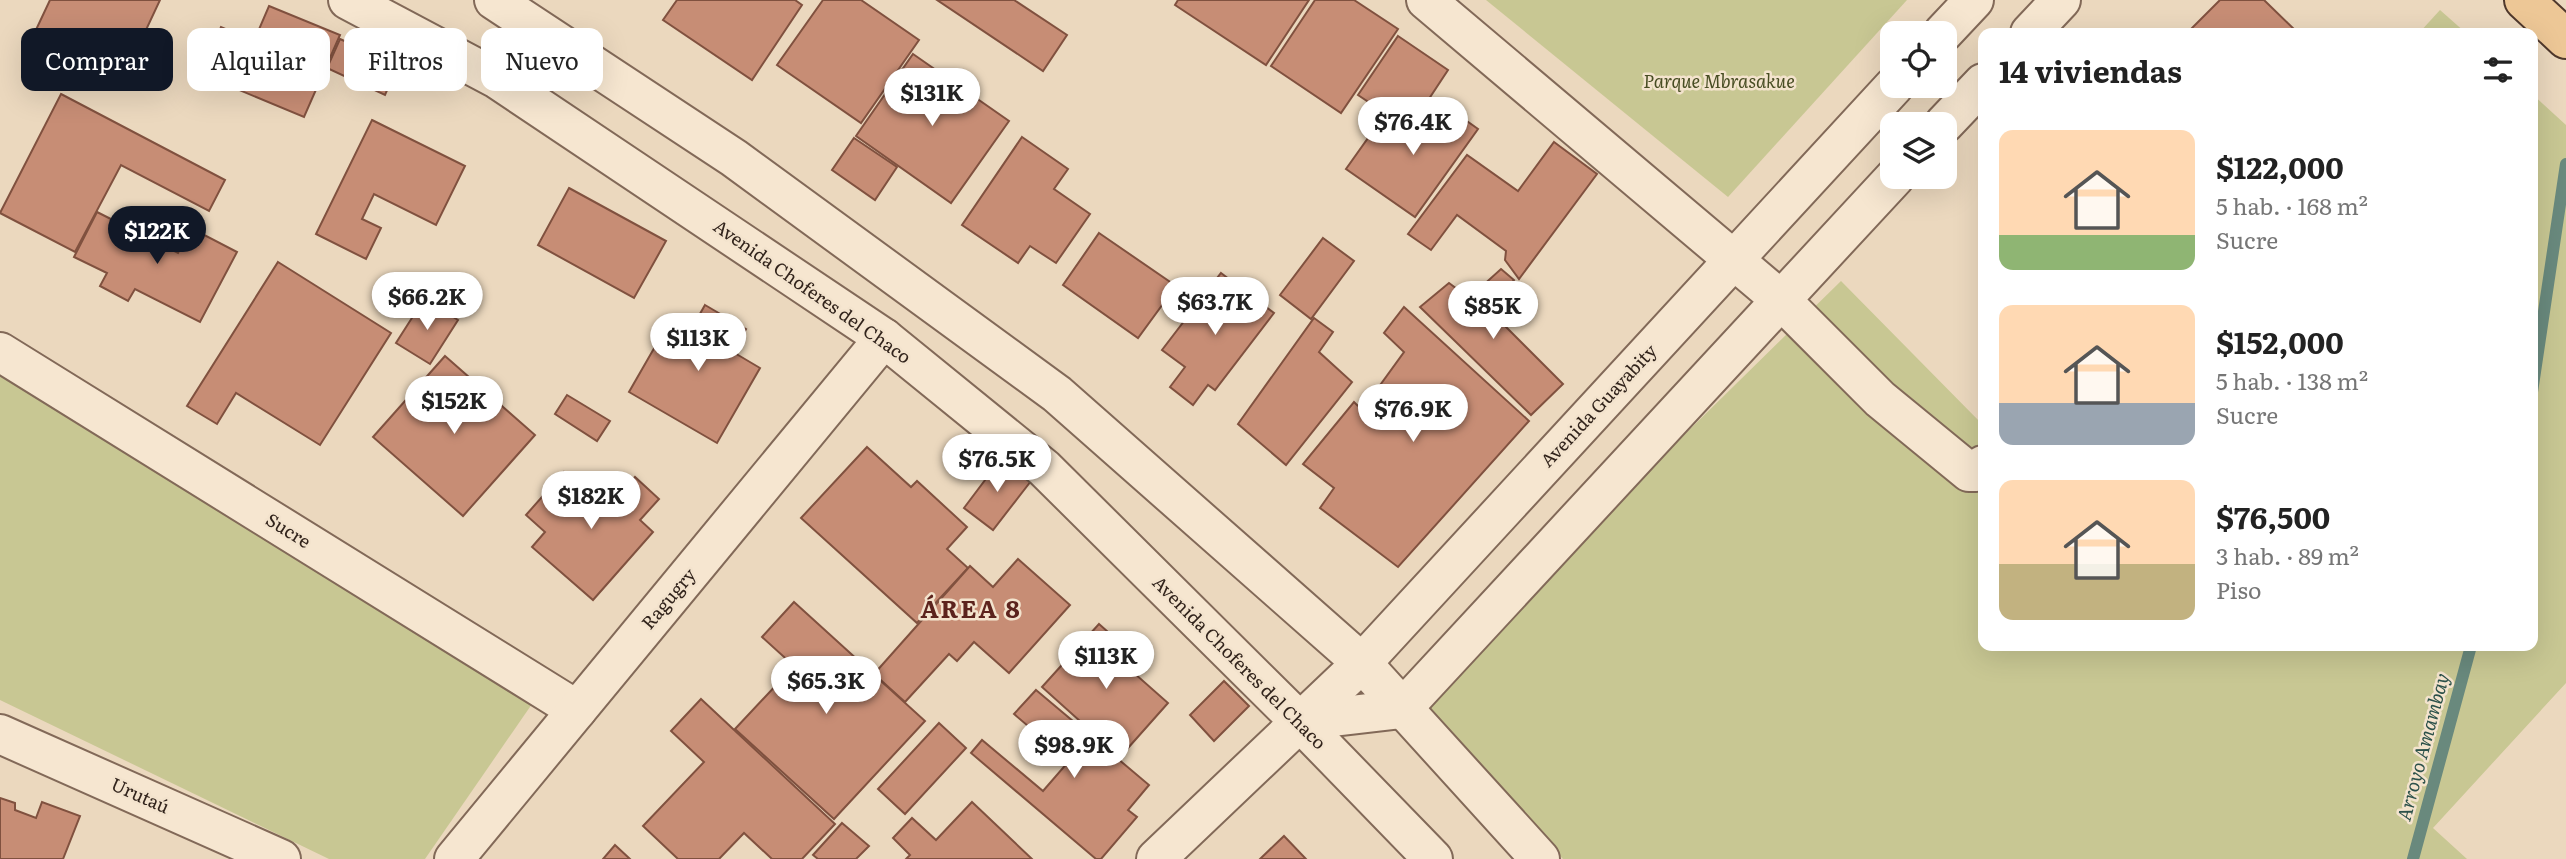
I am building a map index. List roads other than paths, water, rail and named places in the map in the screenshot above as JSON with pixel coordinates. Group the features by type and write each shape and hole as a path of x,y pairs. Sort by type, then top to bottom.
{"main road":[{"path":"2524,0 2563,37"}],"street":[{"name":"Avenida Choferes del Chaco","path":"348,0 497,79 884,338 1044,468 1299,721 1433,859"},
{"path":"494,0 734,158 1057,394 1362,663 1540,859"},
{"path":"1426,0 1780,299 1880,399 1969,472 1978,470"},
{"path":"1954,21 1974,0"},
{"path":"2035,28 2061,0"},
{"path":"1955,112 1978,88"},
{"name":"Avenida Guayabity","path":"1156,859 1362,663 1883,98"},
{"path":"1299,721 1402,709 1884,189"},
{"name":"Ragugry","path":"454,859 884,338"},
{"name":"Sucre","path":"0,352 577,710"},
{"name":"Urutaú","path":"0,734 281,859"}],"waterway":[{"path":"2538,352 2566,164"},
{"name":"Arroyo Amambay","path":"2413,859 2470,651"}],"district":[{"name":"ÁREA 8","path":"971,610"}],"park label":[{"name":"Parque Mbrasakue","path":"1719,82"}]}
